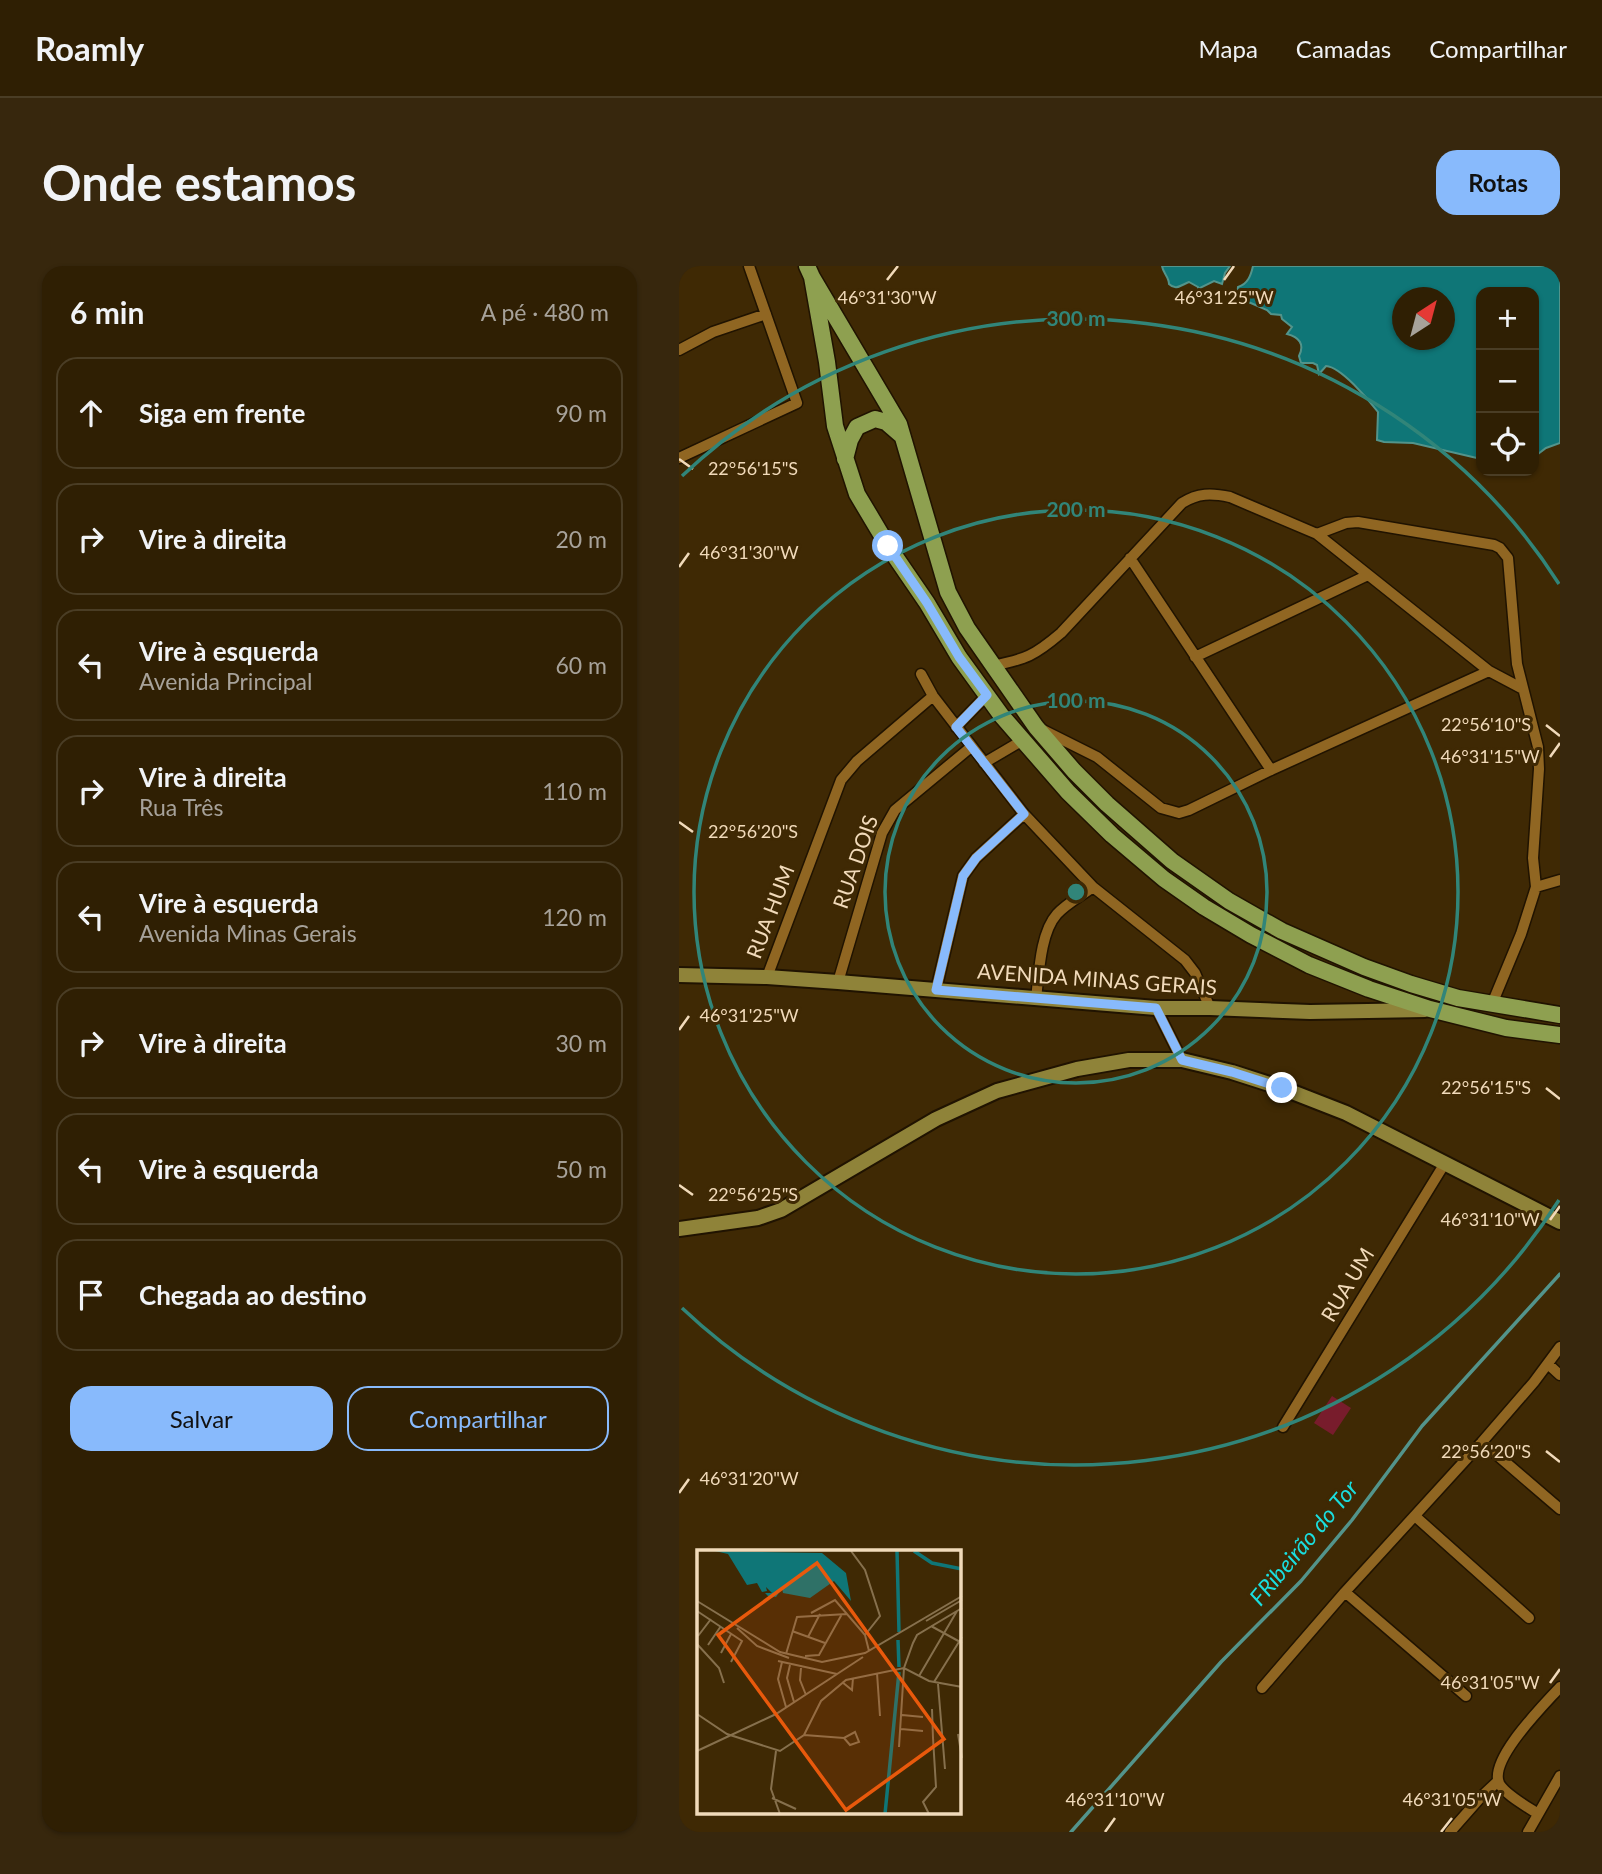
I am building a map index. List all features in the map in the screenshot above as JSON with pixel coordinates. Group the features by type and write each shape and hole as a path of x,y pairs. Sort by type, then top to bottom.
{"main road":[{"path":"809,272 899,424 948,592 967,628 1036,727 1074,771 1128,824 1172,861 1229,901 1282,931 1364,967 1458,998 1560,1015"},
{"path":"809,272 827,362 835,426 857,494 959,657 1023,740 1068,792 1112,835 1164,879 1251,935 1309,965 1430,1009 1506,1027 1560,1035"},
{"path":"845,459 857,427 874,419 887,422 903,437"}],"street":[{"path":"679,458 797,403 749,266"},
{"path":"679,350 713,332 766,314"},
{"path":"992,666 1025,659 1043,649 1182,503 1192,497 1215,493 1317,534 1489,671 1523,689"},
{"path":"1317,534 1346,523 1358,523 1494,545 1508,558 1514,632 1523,689 1538,747 1533,858 1537,887 1492,1004"},
{"path":"1130,558 1271,770"},
{"path":"1195,657 1368,575"},
{"path":"1036,727 1097,757 1161,808 1179,813 1489,671"},
{"path":"921,674 933,696 1024,814 1093,887 1185,960 1195,973 1210,1008"},
{"path":"956,727 987,695"},
{"name":"RUA HUM","path":"767,977 841,780 857,761 933,696"},
{"path":"984,763 1023,740"},
{"name":"RUA DOIS","path":"838,982 882,833 895,810 971,747"},
{"path":"936,990 963,876 976,858 1024,814"},
{"path":"1537,887 1560,880"},
{"path":"1036,999 1044,943 1051,923 1062,909 1093,887"},
{"name":"AVENIDA MINAS GERAIS","path":"679,975 767,977 1156,1008 1310,1012 1430,1009"},
{"path":"1156,1008 1182,1060"},
{"path":"679,1229 758,1218 781,1210 936,1119 997,1091 1077,1069 1129,1060 1182,1060 1282,1088 1335,1108 1560,1222"},
{"name":"RUA UM","path":"1283,1427 1445,1163"},
{"path":"1262,1688 1345,1592 1482,1442 1560,1347"},
{"path":"1548,1364 1560,1375"},
{"path":"1482,1442 1560,1509"},
{"path":"1416,1517 1529,1618"},
{"path":"1345,1592 1466,1696"},
{"path":"1538,1814 1503,1789 1497,1774 1509,1747 1560,1687"},
{"path":"1528,1832 1560,1776"},
{"path":"1450,1832 1498,1781"}],"shaded area":[{"path":"1332,1396 1351,1408 1333,1435 1314,1423"}],"water":[{"path":"1162,266 1230,266 1222,284 1214,281 1198,289 1189,282 1179,287 1172,286"},
{"path":"1253,266 1560,266 1560,443 1539,453 1539,287 1476,287 1476,458 1413,443 1377,440 1378,412 1354,384 1332,368 1326,366 1319,374 1317,365 1301,363 1301,345 1298,339 1287,334 1292,327 1281,315 1271,314 1237,297 1238,287 1250,276"}],"waterway":[{"name":"FRibeirão do Tor","path":"1071,1832 1221,1662 1301,1581 1352,1520 1422,1426 1560,1274"}],"route":[{"path":"888,546 927,603 959,657 987,695 956,727 1024,814 976,858 963,876 936,990 1156,1008 1182,1060 1282,1088"}]}
